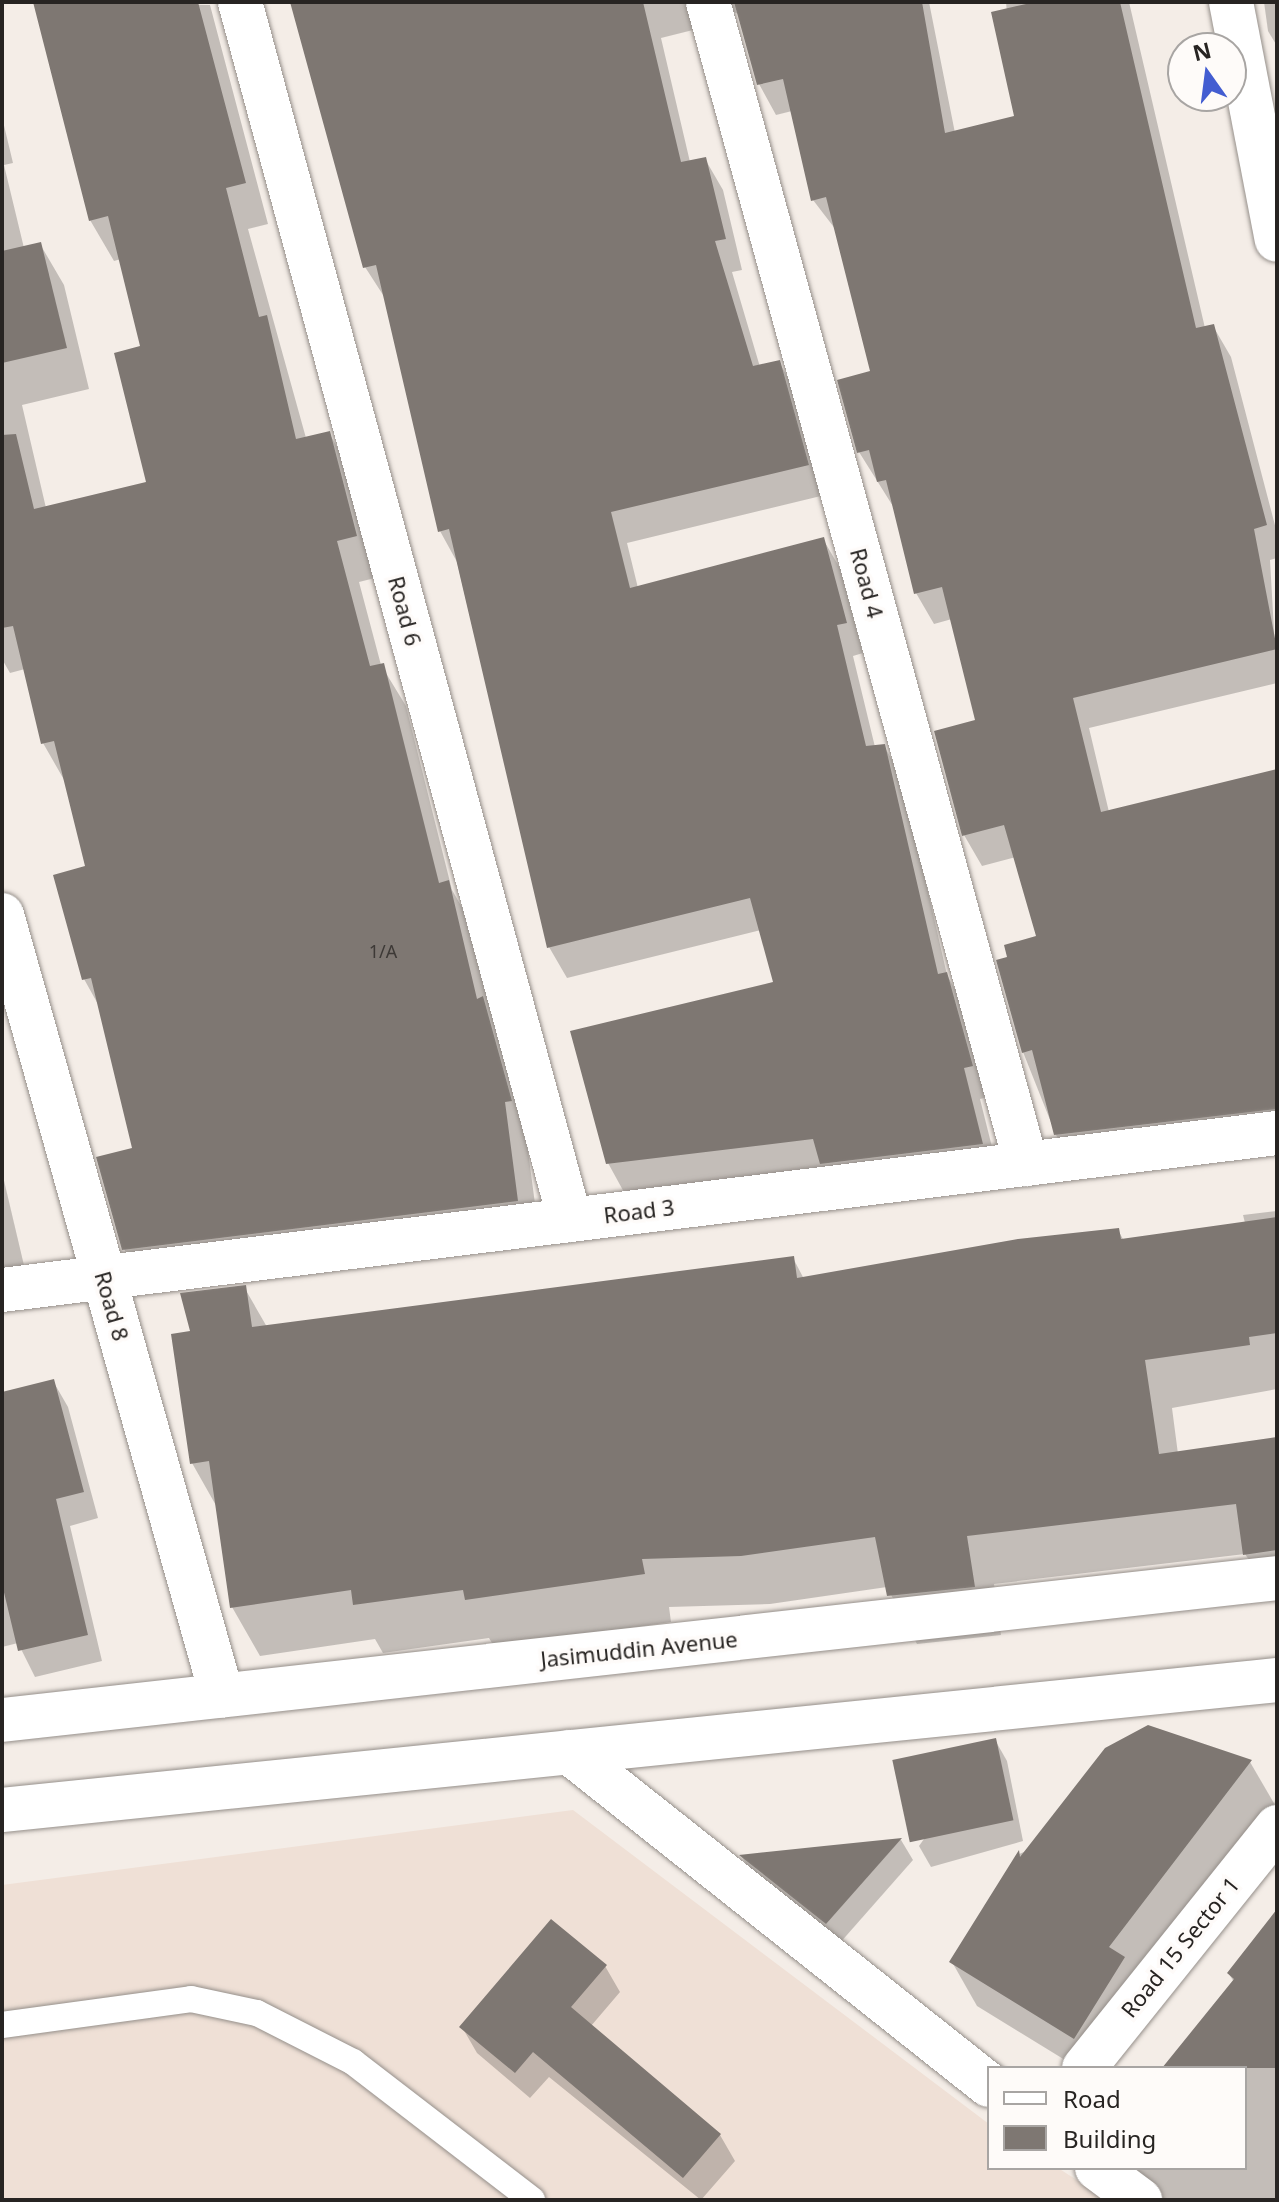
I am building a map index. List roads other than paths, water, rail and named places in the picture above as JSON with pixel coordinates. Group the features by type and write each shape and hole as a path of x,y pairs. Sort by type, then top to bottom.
{"street":[{"name":"Road 6","path":"240,2 570,1220"},
{"name":"Road 4","path":"708,2 1026,1164"},
{"path":"1231,2 1276,231"},
{"name":"Road 8","path":"2,915 222,1696"},
{"name":"Road 3","path":"2,1290 1277,1133"},
{"name":"Jasimuddin Avenue","path":"2,1720 1277,1578"},
{"path":"2,1810 1277,1680"},
{"path":"569,1752 987,2083"},
{"name":"Road 15 Sector 1","path":"1086,2066 1277,1827"},
{"path":"1100,2170 1140,2200"}],"lane":[{"path":"2,2025 191,1999 257,2013 353,2062 532,2200"}]}
